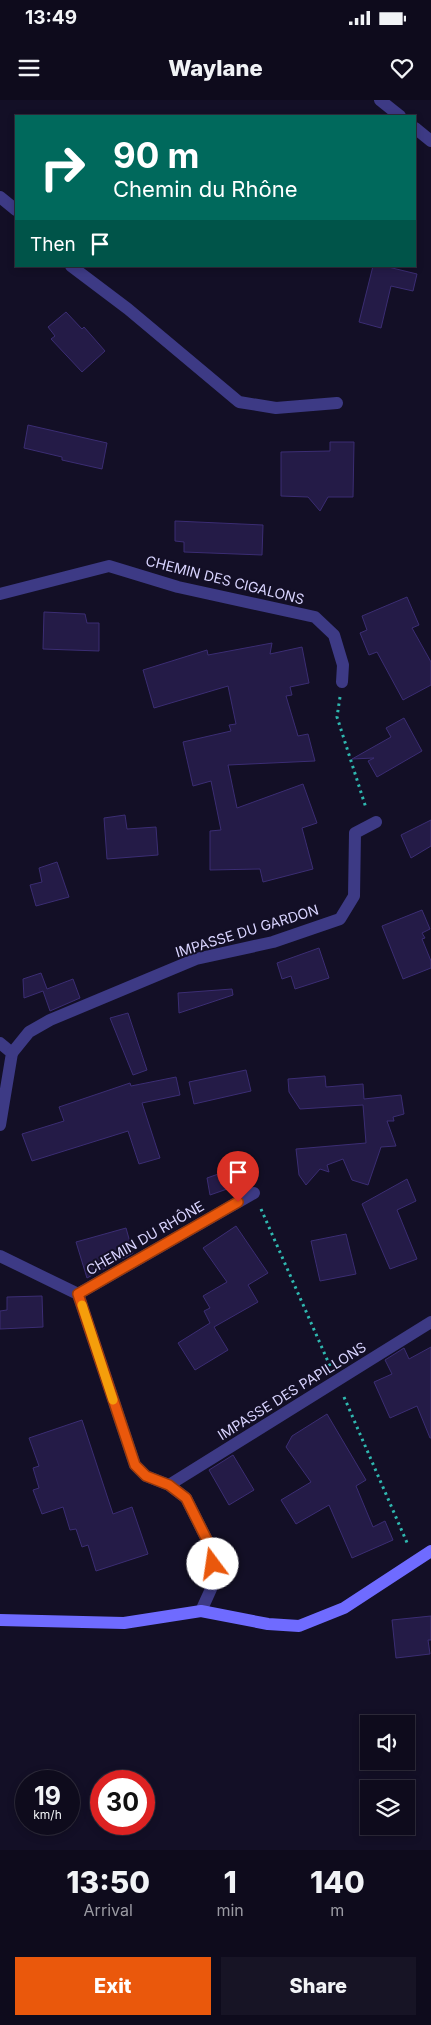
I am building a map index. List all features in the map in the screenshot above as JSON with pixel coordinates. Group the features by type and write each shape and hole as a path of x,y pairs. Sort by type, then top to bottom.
{"street":[{"path":"380,100 399,115"},
{"path":"416,129 431,141"},
{"path":"0,196 15,209"},
{"path":"72,267 128,309 239,402 276,408 337,404"},
{"name":"CHEMIN DES CIGALONS","path":"0,594 109,566 178,587 315,617 334,635 343,665 342,682"},
{"name":"IMPASSE DU GARDON","path":"12,1053 29,1032 50,1020 187,963 273,942 340,919 354,896 355,832 376,822"},
{"path":"0,1043 12,1053 0,1125"},
{"name":"CHEMIN DU RHÔNE","path":"78,1294 254,1193"},
{"path":"0,1256 78,1294 135,1465 146,1476 169,1485 186,1498 212,1550 213,1577 211,1589 201,1611"},
{"name":"IMPASSE DES PAPILLONS","path":"169,1485 431,1322"},
{"path":"0,1620 124,1623 201,1611 268,1624 299,1626 344,1608 431,1551"}],"path":[{"path":"342,682 337,717 365,807 376,822"}],"building":[{"path":"373,267 388,267 417,274 413,291 391,286 381,328 359,322"},
{"path":"66,312 82,329 84,327 105,351 82,372 51,339 55,336 48,327"},
{"path":"28,425 107,443 102,469 62,460 62,457 24,448"},
{"path":"330,442 354,442 353,497 328,497 320,511 308,497 281,496 281,452 330,451"},
{"path":"175,521 263,525 262,555 184,552 184,542 175,541"},
{"path":"407,597 419,625 412,628 431,662 431,685 403,700 377,652 369,655 360,633 367,630 362,616"},
{"path":"44,612 85,614 87,623 99,623 99,651 43,649"},
{"path":"272,643 270,654 302,647 309,683 290,687 292,695 286,696 298,736 308,734 315,761 228,765 237,808 303,784 317,823 302,828 313,869 263,882 260,869 210,870 210,831 221,830 211,781 193,786 183,742 231,731 229,725 236,724 228,686 154,708 143,670 207,650 208,655"},
{"path":"404,718 422,751 377,777 368,761 374,758 352,759 391,737 386,728"},
{"path":"125,815 127,829 156,827 158,855 107,859 104,818"},
{"path":"431,820 431,846 411,858 401,835"},
{"path":"57,862 69,897 36,906 30,885 42,882 39,868"},
{"path":"422,910 430,929 422,933 425,938 422,939 431,961 431,968 403,979 382,926"},
{"path":"319,948 329,978 295,989 291,976 282,979 277,963"},
{"path":"41,973 47,989 73,979 80,998 50,1011 43,991 24,998 23,979"},
{"path":"232,989 233,995 179,1013 178,993"},
{"path":"128,1013 147,1070 133,1075 110,1018"},
{"path":"246,1070 251,1091 194,1104 189,1082"},
{"path":"325,1076 326,1087 363,1084 364,1099 401,1095 404,1114 393,1117 394,1121 387,1121 396,1146 381,1147 368,1185 352,1180 343,1159 327,1165 329,1172 320,1169 306,1185 299,1175 296,1149 366,1143 363,1105 300,1109 289,1092 288,1079"},
{"path":"176,1077 180,1095 142,1103 160,1158 139,1164 128,1131 32,1161 22,1134 64,1121 59,1107 130,1083 131,1086"},
{"path":"224,1172 230,1188 210,1195 207,1178"},
{"path":"407,1179 416,1201 397,1210 417,1259 390,1269 362,1204"},
{"path":"236,1226 268,1273 248,1285 258,1302 214,1327 228,1350 195,1370 178,1343 210,1323 204,1311 210,1308 203,1296 227,1282 203,1248"},
{"path":"126,1228 133,1253 111,1262 111,1265 87,1278 76,1242"},
{"path":"346,1234 356,1274 320,1281 311,1241"},
{"path":"42,1296 43,1327 0,1329 0,1311 7,1310 7,1297"},
{"path":"431,1347 430,1438 417,1406 390,1418 374,1382 392,1374 385,1360 404,1348 409,1359"},
{"path":"327,1414 366,1480 356,1486 373,1527 385,1521 393,1540 352,1558 329,1505 296,1524 281,1500 311,1482 286,1447 292,1436"},
{"path":"82,1420 113,1514 132,1507 148,1554 96,1571 88,1545 82,1547 76,1529 70,1530 63,1507 42,1514 33,1490 39,1488 33,1468 39,1466 29,1438"},
{"path":"233,1455 254,1490 229,1505 209,1470"},
{"path":"431,1616 431,1640 428,1640 430,1654 396,1658 392,1620"}],"slow traffic":[{"path":"82,1305 113,1400"}],"route":[{"path":"213,1564 212,1550 186,1498 169,1485 146,1476 135,1465 78,1294 238,1202"}]}
